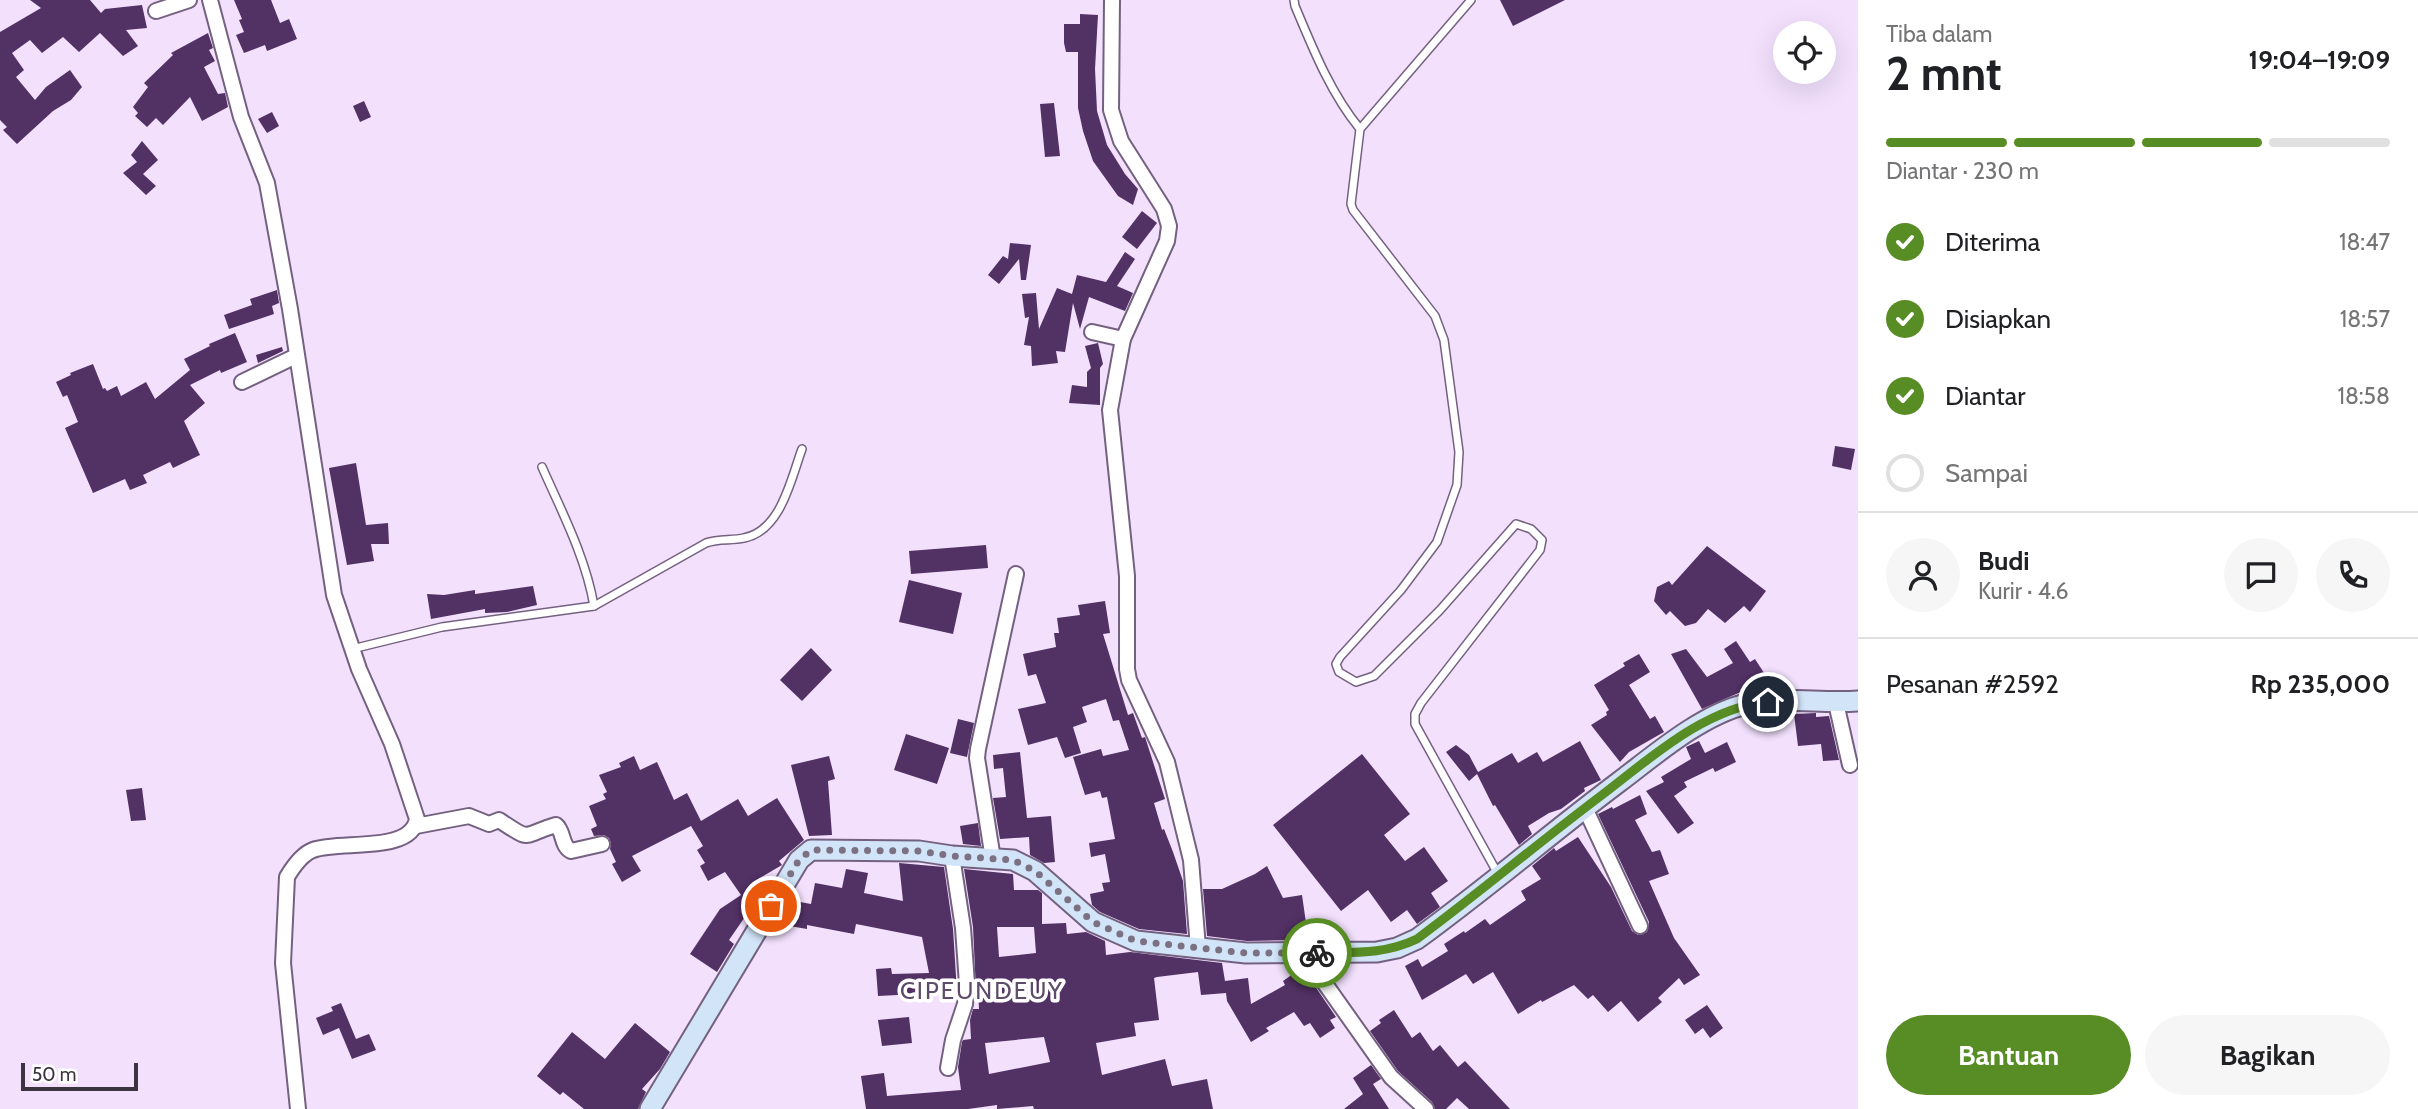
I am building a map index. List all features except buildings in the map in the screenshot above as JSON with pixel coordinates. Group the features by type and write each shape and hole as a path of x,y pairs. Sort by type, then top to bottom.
{"street":[{"path":"156,11 189,0"},
{"path":"210,0 241,117 267,183 288,297 334,595 351,649 409,789 416,809 416,826"},
{"path":"1112,0 1111,110 1121,141 1164,209 1168,226 1167,241 1123,339 1110,410 1127,576 1126,668 1167,762 1191,860 1198,948"},
{"path":"1092,332 1123,339"},
{"path":"242,382 296,356"},
{"path":"993,859 977,758 1016,574"},
{"path":"650,1109 799,860 806,853 819,848 919,851 1013,860 1035,871 1093,922 1136,941 1246,953 1377,952 1397,948 1417,939 1658,752 1705,722 1748,704 1858,701"},
{"path":"1836,703 1850,765"},
{"path":"1585,808 1640,926"},
{"path":"298,1109 283,963 287,877 294,866 313,850 399,840 416,826 469,816 489,824 499,820 528,836 556,825 566,847 571,850 602,844"},
{"path":"948,1068 953,1040 965,1004 967,984 963,928 952,856"},
{"path":"1304,954 1391,1077 1426,1109"}],"lane":[{"path":"1294,0 1318,60 1345,111 1360,130"},
{"path":"1471,0 1360,130 1351,204 1436,316 1444,340 1459,452 1457,485 1437,542 1401,590 1336,664 1339,672 1356,682 1374,676 1440,610 1516,524 1531,528 1542,540 1540,550 1415,714 1415,724 1499,875"},
{"path":"351,649 442,627 594,606 706,543 718,539 746,538 763,530 782,503 802,449"},
{"path":"542,467 580,556 594,606"}],"way so far":[{"path":"771,906 799,860 811,850 919,851 1023,863 1093,922 1136,941 1246,953 1317,953"}],"district":[{"name":"CIPEUNDEUY","path":"982,990"}],"route":[{"path":"1317,953 1377,952 1397,948 1417,939 1658,752 1731,709 1768,702"}]}
